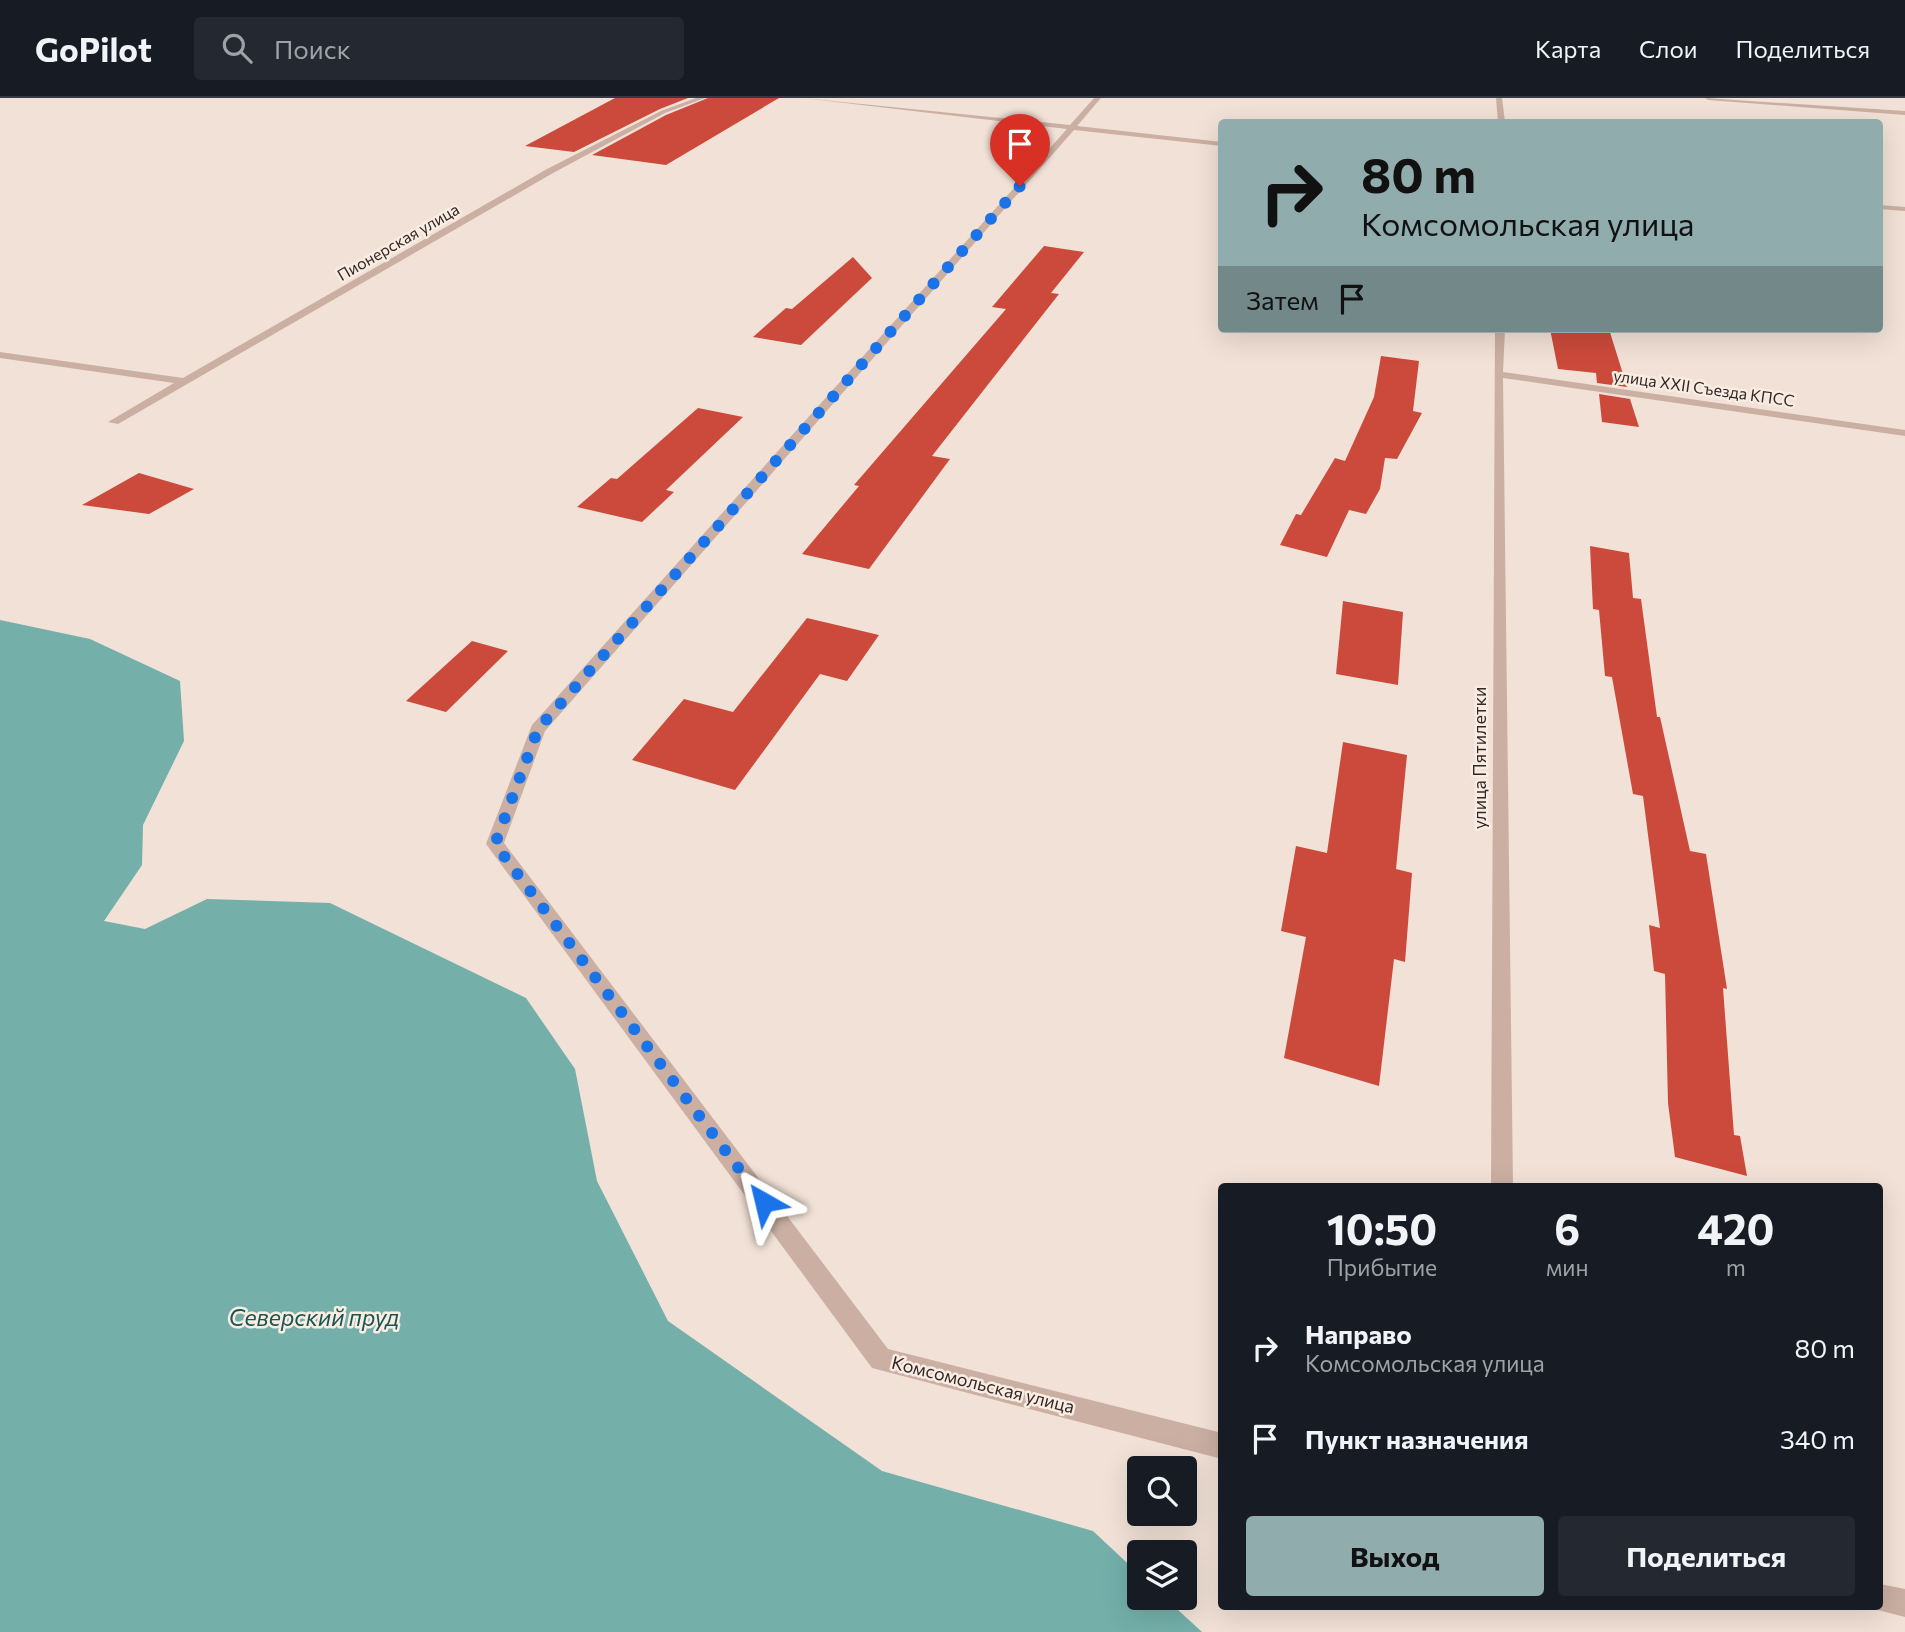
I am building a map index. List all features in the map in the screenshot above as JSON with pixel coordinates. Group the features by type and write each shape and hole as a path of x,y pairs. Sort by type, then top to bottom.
{"street":[{"name":"Пионерская улица","path":"114,422 551,171 663,112 702,98"},
{"path":"805,98 1218,144"},
{"name":"Комсомольская улица","path":"1098,98 538,729 495,844 881,1359 1218,1445"},
{"path":"1499,98 1502,119"},
{"path":"1708,98 1905,113"},
{"path":"1889,105 1905,124"},
{"path":"1883,207 1905,209"},
{"name":"улица Пятилетки","path":"1500,333 1502,1183"},
{"path":"0,355 184,381"},
{"name":"улица XXII Съезда КПСС","path":"1498,374 1905,433"},
{"path":"1883,1599 1905,1603"}],"water":[{"name":"Северский пруд","path":"0,620 90,639 180,681 184,741 143,825 142,865 104,921 145,929 207,899 330,903 526,998 575,1069 597,1181 668,1321 882,1471 1093,1531 1127,1563 1127,1610 1178,1610 1202,1632 0,1632"}],"building":[{"path":"615,98 688,98 574,152 525,146"},
{"path":"708,98 779,98 666,165 592,155 666,115"},
{"path":"1044,246 1084,252 1051,293 1059,294 932,456 950,459 869,569 802,554 859,486 854,485 1006,309 992,307"},
{"path":"853,257 872,278 801,345 753,337 786,308 792,309"},
{"path":"1551,333 1610,333 1627,387 1597,383 1596,373 1558,369"},
{"path":"1381,356 1419,361 1413,411 1422,413 1397,459 1385,458 1380,489 1366,514 1349,510 1327,557 1280,545 1296,514 1301,515 1335,458 1345,461 1374,397"},
{"path":"1599,394 1630,399 1639,427 1602,422"},
{"path":"698,408 743,417 666,490 674,492 642,522 577,507 611,478 617,479"},
{"path":"139,473 194,489 149,514 82,505"},
{"path":"1590,546 1629,553 1633,598 1641,599 1657,717 1660,717 1690,851 1706,854 1727,989 1723,988 1734,1135 1740,1136 1747,1176 1675,1157 1668,1103 1665,974 1654,971 1649,925 1660,928 1643,796 1633,794 1612,677 1605,676 1599,610 1593,609"},
{"path":"1343,601 1403,612 1398,685 1336,674"},
{"path":"807,618 879,635 847,681 820,674 735,790 632,760 684,699 733,712"},
{"path":"472,641 508,651 446,712 406,701"},
{"path":"1343,742 1407,755 1396,869 1412,873 1405,962 1394,959 1379,1086 1284,1058 1306,937 1281,931 1296,846 1327,853"}],"route":[{"path":"764,1202 495,844 538,729 1020,186"}]}
